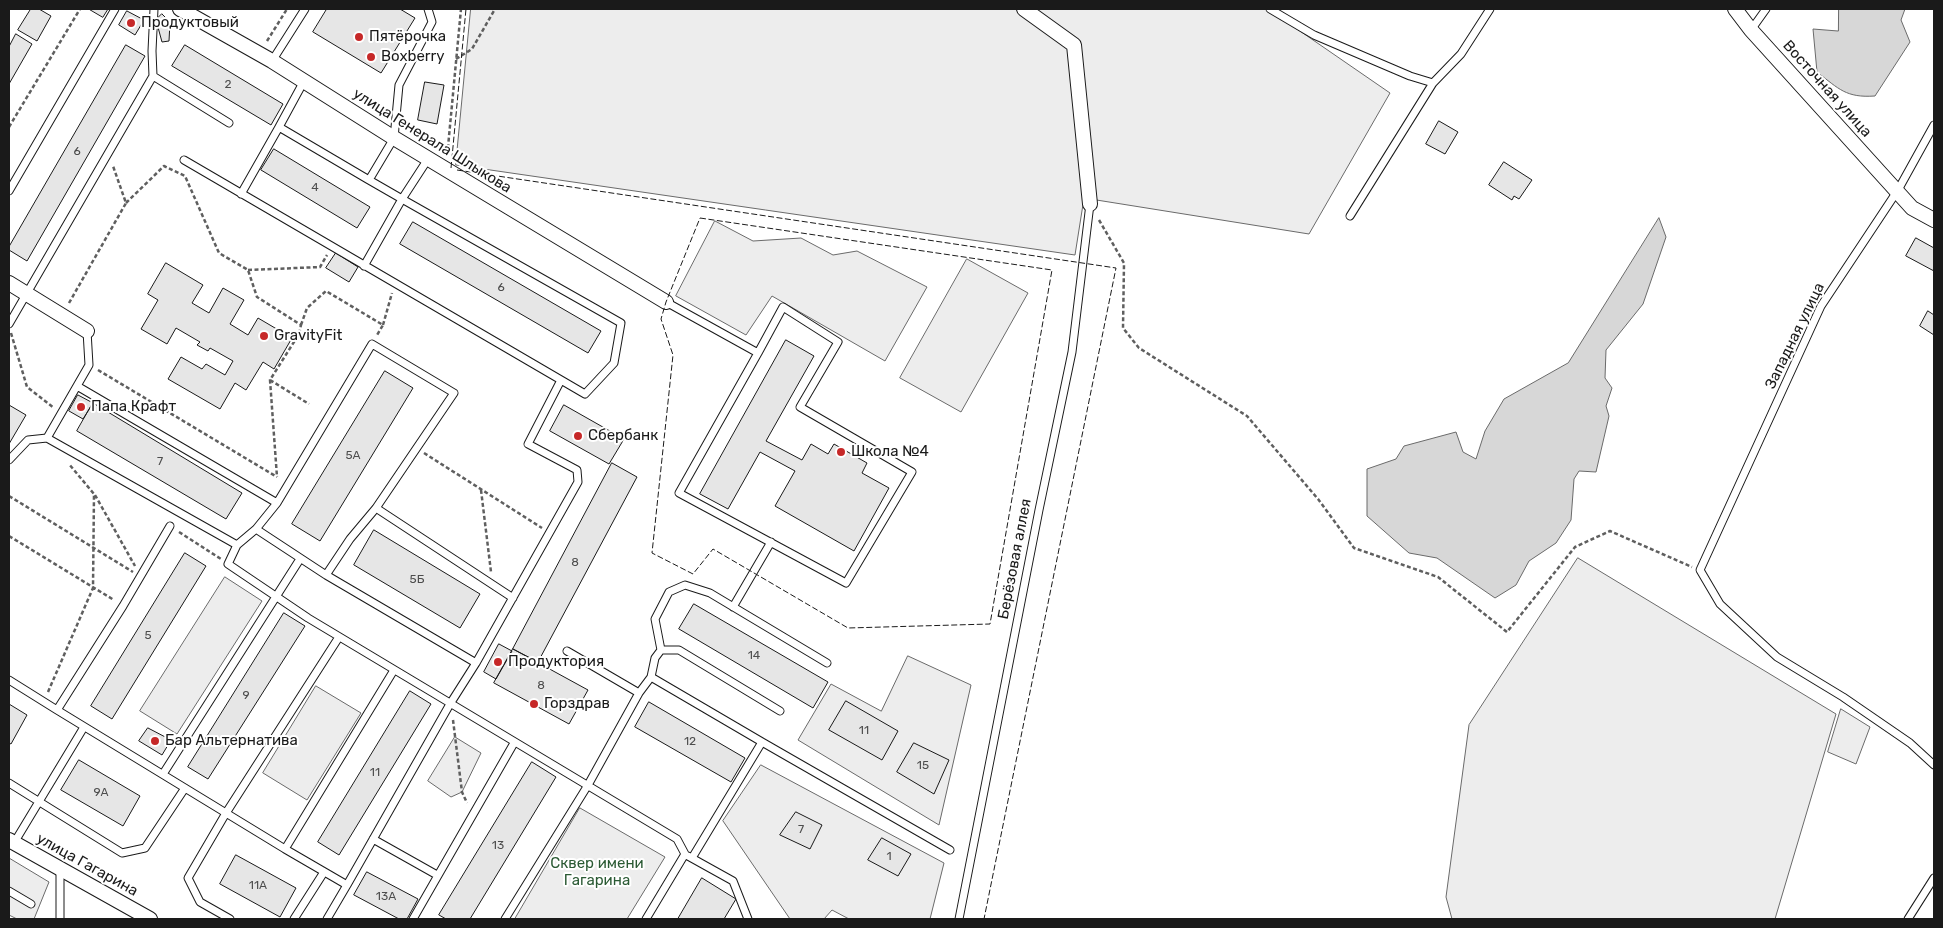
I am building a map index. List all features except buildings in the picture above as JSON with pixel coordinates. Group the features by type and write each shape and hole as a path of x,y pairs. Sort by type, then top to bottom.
{"street":[{"name":"улица Генерала Шлыкова","path":"180,9 272,61 434,163 666,302"},
{"path":"1024,9 1074,45 1090,204"},
{"name":"Восточная улица","path":"1735,9 1898,190 1912,208 1934,220"},
{"path":"9,283 87,330"},
{"name":"улица Гагарина","path":"11,841 150,919"}],"lane":[{"path":"9,191 115,9"},
{"path":"9,324 153,76 154,9"},
{"path":"272,61 304,9"},
{"path":"369,180 394,138 399,85 432,22 428,9"},
{"path":"1270,9 1314,35 1433,84"},
{"path":"1350,216 1433,84 1461,54 1490,9"},
{"path":"1752,30 1766,9"},
{"path":"153,76 229,123"},
{"path":"241,194 304,81"},
{"name":"Западная улица","path":"1700,570 1821,306 1898,190 1934,125"},
{"path":"184,160 585,394 614,363 620,323 279,127"},
{"path":"364,266 402,199 434,163"},
{"name":"Берёзовая аллея","path":"959,919 1072,352 1090,204"},
{"path":"666,302 758,352"},
{"path":"783,308 838,342 800,407 912,472 846,583 679,493 758,352 783,308"},
{"path":"47,438 89,365 87,330"},
{"path":"326,574 350,539 376,508 454,393 372,344 277,504 256,529 237,545 228,564 339,637 677,839 688,856 733,881 748,919"},
{"path":"327,919 450,704 476,663 578,482 577,470 528,444 561,380"},
{"path":"77,386 277,504"},
{"path":"9,460 28,440 47,438 237,545"},
{"path":"376,508 492,586 513,598"},
{"path":"57,710 123,606 170,526"},
{"path":"256,529 300,559 476,663"},
{"path":"733,608 771,542"},
{"path":"163,774 300,559"},
{"path":"1700,570 1720,604 1777,657 1843,697 1910,743 1934,765"},
{"path":"505,919 588,785 638,693 651,677 655,658 661,650 655,619 669,592 685,585 710,594 827,663"},
{"path":"230,919 200,902 188,878 226,813 339,637"},
{"path":"661,650 679,650 780,711"},
{"path":"567,652 638,693"},
{"path":"285,849 394,670"},
{"path":"651,677 950,850"},
{"path":"9,680 184,788 347,885"},
{"path":"11,841 39,802 84,727"},
{"path":"413,919 514,742"},
{"path":"646,919 762,742"},
{"path":"9,783 122,853 145,848 184,788"},
{"path":"373,838 437,875"},
{"path":"60,869 60,919"},
{"path":"294,919 324,872"},
{"path":"1908,919 1934,878"},
{"path":"9,891 31,904"}],"path":[{"path":"9,127 80,9"},
{"path":"267,41 287,9"},
{"path":"434,163 448,147 461,9"},
{"path":"456,59 472,49 494,9"},
{"path":"108,153 126,203"},
{"path":"62,316 126,203 164,166 185,176 219,253 248,270 320,267 331,247"},
{"path":"1090,204 1124,263 1123,328 1139,348 1247,416 1318,499 1354,548 1438,577 1507,632 1575,547 1610,531 1700,570"},
{"path":"248,270 257,297 301,325"},
{"path":"372,344 383,325 395,284"},
{"path":"89,365 277,477 270,380 298,334 307,308 326,291 383,325"},
{"path":"9,324 27,386 61,414"},
{"path":"270,380 309,404"},
{"path":"417,449 549,533"},
{"path":"65,459 94,494 140,577"},
{"path":"481,490 492,586"},
{"path":"44,702 93,588 94,494"},
{"path":"9,496 140,577"},
{"path":"170,526 228,564"},
{"path":"9,536 123,606"},
{"path":"450,704 462,792 471,817"}],"shaded area":[{"path":"471,9 1268,9 1390,93 1309,234 1084,198 1075,255 456,165"},
{"path":"1839,9 1905,9 1901,20 1910,42 1875,96 1850,94 1837,88 1817,72 1813,29 1838,31"},
{"path":"1659,218 1666,237 1643,304 1606,350 1605,378 1612,388 1606,406 1609,416 1596,472 1579,471 1574,479 1571,520 1556,543 1529,561 1516,585 1495,598 1437,558 1409,553 1367,516 1367,469 1396,459 1404,446 1456,432 1463,452 1476,459 1485,431 1504,399 1568,363"},
{"path":"715,221 753,241 801,238 833,255 857,251 927,287 885,361 772,296 746,335 676,296"},
{"path":"967,259 1028,293 961,412 900,378"},
{"path":"1578,558 1836,714 1775,919 1452,919 1446,897 1469,725"},
{"path":"225,577 262,601 177,734 140,711"},
{"path":"908,656 971,685 939,825 798,740 831,684 881,711"},
{"path":"316,686 361,713 307,800 263,773"},
{"path":"1841,709 1870,727 1856,764 1828,752"},
{"path":"455,737 481,753 462,792 451,797 428,781"},
{"path":"761,765 944,863 930,919 849,919 832,910 824,919 790,919 723,821"},
{"name":"Сквер имени Гагарина","path":"580,808 665,857 627,919 515,919"},
{"path":"9,858 49,882 34,919 17,919 9,915"}],"fence":[{"path":"451,168 466,9"},
{"path":"457,170 1116,268 984,919"},
{"path":"700,218 1052,270 990,624 848,628 713,549 693,574 652,553 673,355 661,319 700,218"}],"place":[{"name":"Продуктовый","path":"131,23"},
{"name":"Пятёрочка","path":"359,37"},
{"name":"Boxberry","path":"371,57"},
{"name":"GravityFit","path":"264,336"},
{"name":"Папа Крафт","path":"81,407"},
{"name":"Сбербанк","path":"578,436"},
{"name":"Школа №4","path":"841,452"},
{"name":"Продуктория","path":"498,662"},
{"name":"Горздрав","path":"534,704"},
{"name":"Бар Альтернатива","path":"155,741"}]}
